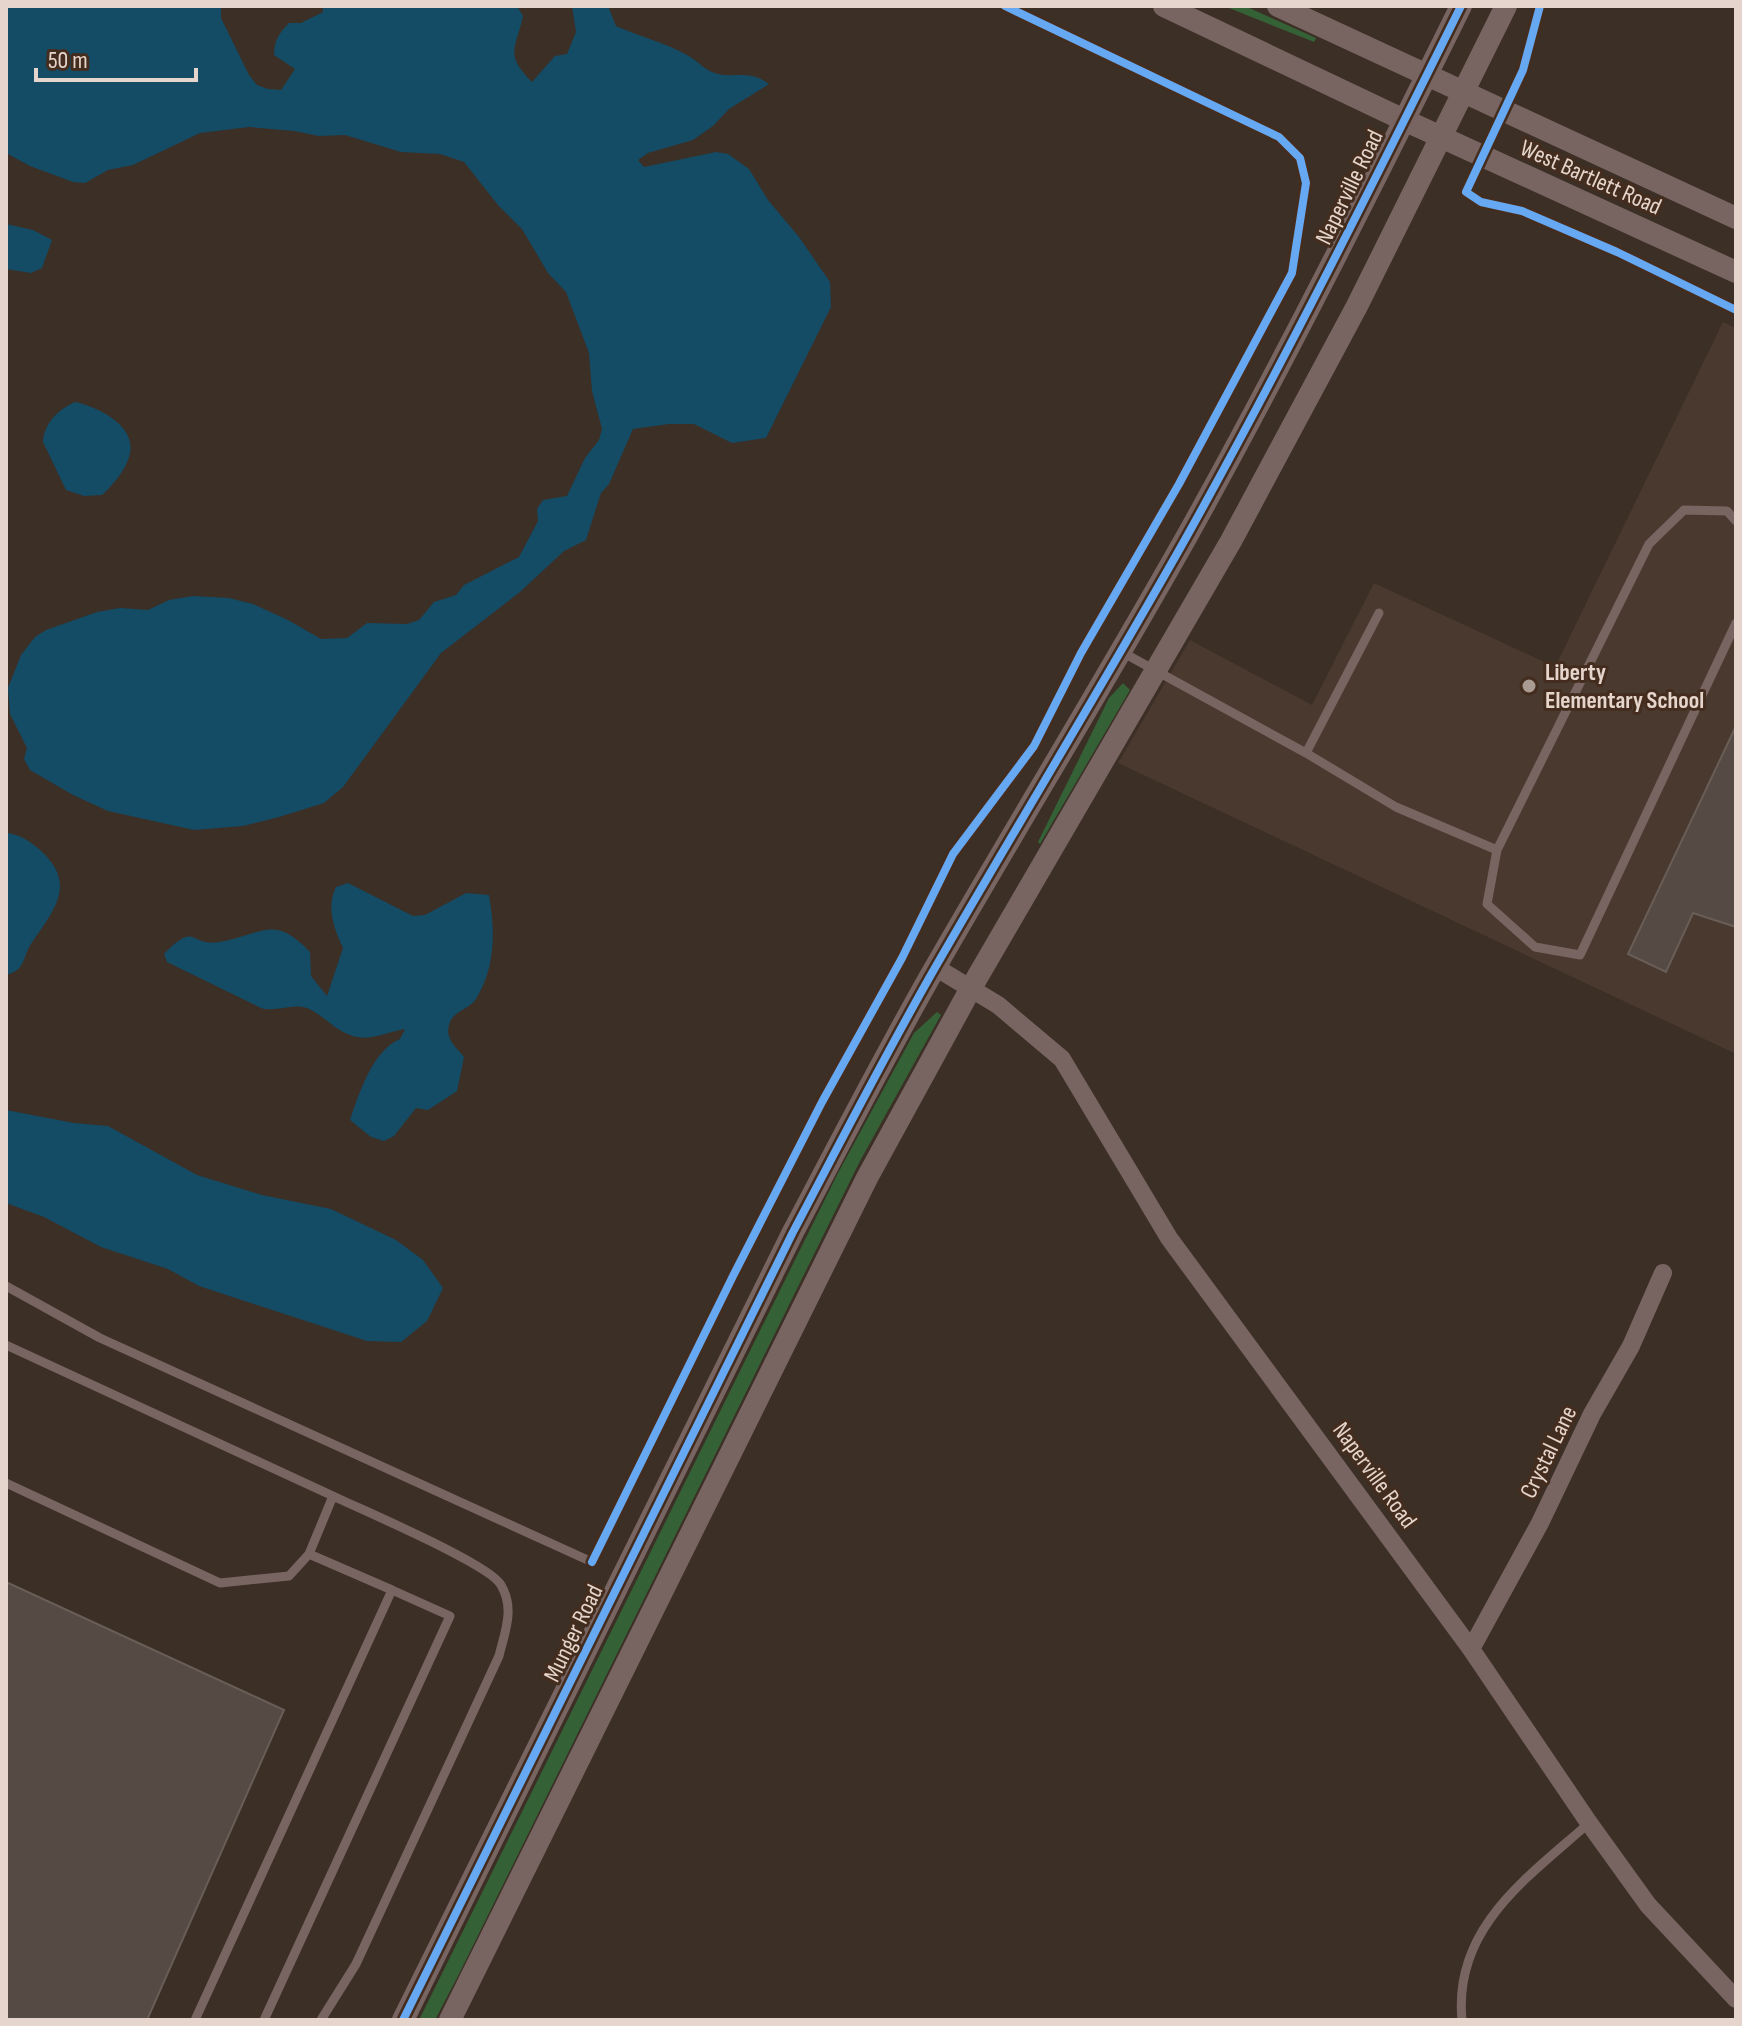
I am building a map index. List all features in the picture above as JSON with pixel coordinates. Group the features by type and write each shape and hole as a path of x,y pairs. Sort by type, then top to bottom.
{"street":[{"name":"West Bartlett Road","path":"1164,6 1442,138 1736,272"},
{"name":"West Bartlett Road","path":"1278,6 1736,218"},
{"name":"Naperville Road","path":"1461,6 1314,303 1259,405 1120,651 935,967 998,1005 1062,1059 1169,1238 1471,1649 1648,1905 1736,1999"},
{"path":"450,2020 867,1178 971,988 1213,574 1308,398 1506,6"},
{"name":"Munger Road","path":"403,2020 793,1232 935,967"},
{"name":"Crystal Lane","path":"1471,1649 1540,1523 1592,1414 1631,1346 1663,1273"}],"lane":[{"path":"1736,521 1727,511 1684,510 1649,544 1497,850 1487,904 1535,947 1580,955 1736,623"},
{"path":"1306,753 1379,613"},
{"path":"1120,651 1306,753 1396,807 1497,850"},
{"path":"6,1286 100,1338 592,1562"},
{"path":"6,1345 474,1563 500,1582 511,1612 499,1656 356,1964 321,2020"},
{"path":"6,1483 220,1583 289,1576 309,1554 333,1496"},
{"path":"264,2020 450,1616 309,1554"},
{"path":"195,2020 392,1590"},
{"path":"1462,2020 1463,1971 1481,1931 1515,1891 1589,1823"}],"shaded area":[{"name":"Liberty Elementary School","path":"1723,322 1736,328 1736,1054 1118,763 1190,640 1312,705 1374,583 1555,667"}],"green space":[{"path":"1224,6 1245,6 1316,38 1314,42"},
{"path":"1123,683 1130,690 1040,844 1038,842 1109,698"},
{"path":"937,1012 941,1015 860,1161 459,1974 435,2020 419,2020 838,1173 914,1033"}],"water":[{"path":"6,6 221,6 221,18 249,75 257,85 281,90 295,69 274,55 282,30 289,23 301,23 323,12 323,6 517,6 523,16 515,44 515,58 532,82 555,56 567,54 576,32 572,6 608,6 616,26 678,50 708,70 723,75 753,76 769,84 729,109 713,126 693,140 648,153 638,160 644,167 716,152 728,154 749,169 768,200 799,237 830,282 831,307 766,438 732,443 694,424 633,429 609,484 601,493 586,540 564,551 520,592 441,653 343,787 324,803 243,826 194,830 108,811 30,770 24,759 27,748 10,714 8,688 21,655 35,637 97,612 120,608 148,610 169,600 193,596 229,598 253,604 321,639 347,638 367,623 407,624 419,620 434,602 456,595 464,585 519,557 538,521 537,509 543,500 567,496 585,458 599,440 602,429 592,391 589,353 566,292 548,273 522,229 498,205 464,162 440,154 401,152 345,135 319,136 249,127 200,133 133,165 108,170 85,183 73,182 6,153"},
{"path":"6,224 33,230 52,240 42,268 31,273 6,269"},
{"path":"75,402 113,418 127,434 130,443 126,465 102,495 84,496 66,490 43,442 53,418"},
{"path":"6,833 23,838 39,849 58,873 60,885 54,908 23,963 6,975"},
{"path":"348,883 413,916 425,915 466,893 489,895 491,908 492,948 483,987 469,1006 454,1016 448,1030 450,1039 464,1057 457,1091 428,1110 416,1108 394,1136 384,1141 371,1137 350,1120 375,1062 382,1052 400,1039 405,1029 362,1038 345,1033 303,1007 261,1008 167,962 164,954 182,938 193,937 209,943 276,930 297,940 310,952 311,976 327,996 343,948 331,910 333,895 336,887"},
{"path":"6,1110 108,1126 197,1175 262,1195 331,1209 396,1240 423,1260 443,1288 427,1321 401,1342 367,1341 199,1286 168,1269 101,1247 44,1217 6,1203"}],"building":[{"path":"1736,726 1736,927 1693,913 1666,972 1628,954"},
{"path":"6,1582 284,1710 147,2020 6,2020"}],"cycle path":[{"path":"592,1562 733,1276 822,1102 902,958 953,854 1034,746 1081,653 1179,484 1292,273 1306,183 1300,158 1279,137 1005,6"},
{"path":"403,2020 793,1232 863,1098 917,999 1223,471 1461,6"},
{"path":"1540,6 1523,70 1466,192 1481,202 1522,211 1617,252 1736,310"}],"place":[{"name":"Liberty Elementary School","path":"1529,686"}]}
